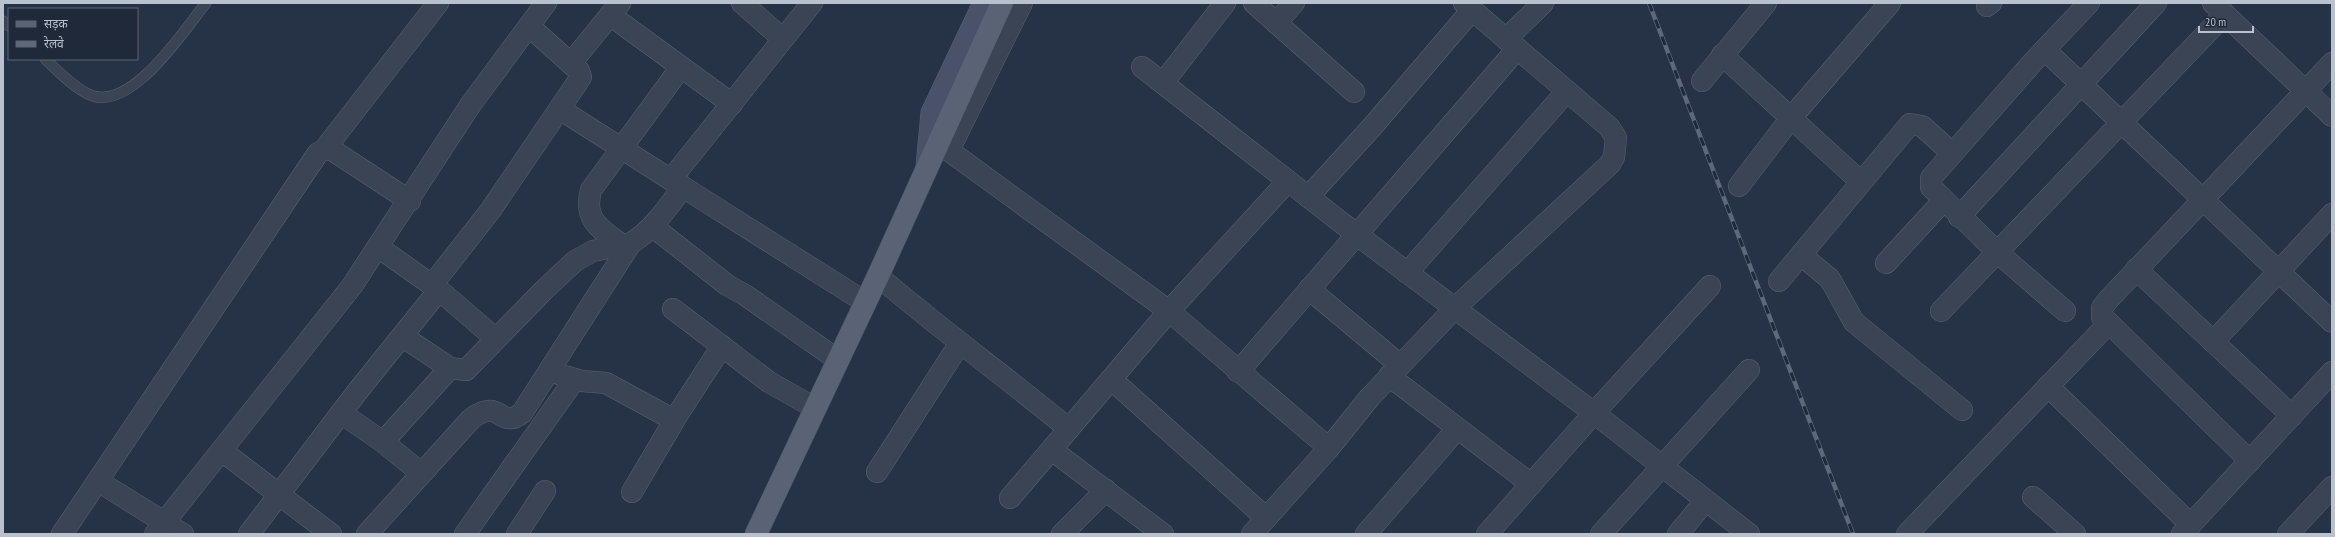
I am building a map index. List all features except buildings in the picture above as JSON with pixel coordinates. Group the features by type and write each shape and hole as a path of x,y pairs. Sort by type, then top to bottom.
{"main road":[{"path":"927,166 932,113 984,3"},
{"path":"756,534 878,276 927,166 943,140 1002,3"}],"street":[{"path":"62,534 311,161 318,153 324,150 438,3"},
{"path":"160,528 352,286 410,200 471,104 546,3"},
{"path":"742,3 783,40"},
{"path":"679,185 674,180 676,173 812,3"},
{"path":"1022,3 943,140 1170,311 1238,372 1329,448"},
{"path":"1163,83 1225,3"},
{"path":"1254,3 1354,92"},
{"path":"1276,23 1294,3"},
{"path":"1238,372 1356,234 1512,44 1543,3"},
{"path":"1702,81 1766,3"},
{"path":"1739,186 1790,118 1890,3"},
{"path":"2065,310 1997,252 1960,217 1931,187 1931,178 2089,3"},
{"path":"1960,217 2156,3"},
{"path":"1252,534 1329,448 1394,371 1456,307 1587,186 1614,157 1616,138 1609,127 1468,7 1372,127 1308,197"},
{"path":"571,63 615,9 681,67 732,104"},
{"path":"1941,310 2121,122 2219,9 2332,116"},
{"path":"249,534 402,336 562,107 581,77 579,71 571,63 529,26"},
{"path":"2045,50 2332,322"},
{"path":"1722,55 1861,182"},
{"path":"2250,461 2102,316 2102,308 2136,269 2332,63"},
{"path":"626,244 593,222 589,209 591,190 681,67"},
{"path":"1142,67 1407,273 1456,307 1594,412 1705,501 1749,534"},
{"path":"1407,273 1567,91"},
{"path":"562,107 566,113 865,302"},
{"path":"1779,281 1910,124 1922,126 1952,153"},
{"path":"324,150 332,150 410,200"},
{"path":"1010,498 1170,311 1288,181"},
{"path":"402,336 450,368 466,370 575,261 587,253 626,244 652,226 679,185"},
{"path":"1886,263 1944,200"},
{"path":"2214,342 2332,214"},
{"path":"652,226 727,285 745,295 838,360"},
{"path":"367,534 471,418 482,410 490,409 506,418 512,419 522,413 550,370 626,244"},
{"path":"378,247 436,287 496,339"},
{"path":"1801,255 1830,279 1854,322 1962,410"},
{"path":"2136,269 2292,416"},
{"path":"878,276 933,324 960,343 1069,429"},
{"path":"1487,534 1594,412 1710,286"},
{"path":"1309,289 1457,429 1531,484"},
{"path":"673,309 769,382 815,408"},
{"path":"1906,534 2109,323"},
{"path":"877,472 960,343"},
{"path":"632,492 674,420 722,346"},
{"path":"383,442 450,368"},
{"path":"550,370 575,379 606,383 674,420"},
{"path":"1601,534 1749,370"},
{"path":"2048,386 2187,529 2332,372"},
{"path":"465,534 575,379"},
{"path":"1112,379 1266,518"},
{"path":"341,413 383,442 421,473"},
{"path":"1366,534 1457,429"},
{"path":"1052,450 1163,534"},
{"path":"222,451 331,534"},
{"path":"98,481 160,528 183,534"},
{"path":"2288,534 2332,487"},
{"path":"1062,534 1106,490"},
{"path":"517,534 545,491"},
{"path":"2033,497 2075,534"},
{"path":"1678,534 1705,501"}],"lane":[{"path":"46,60 72,83 89,95 102,97 119,95 135,85 158,63 206,3"}],"railway":[{"path":"1649,3 1853,534"}]}
